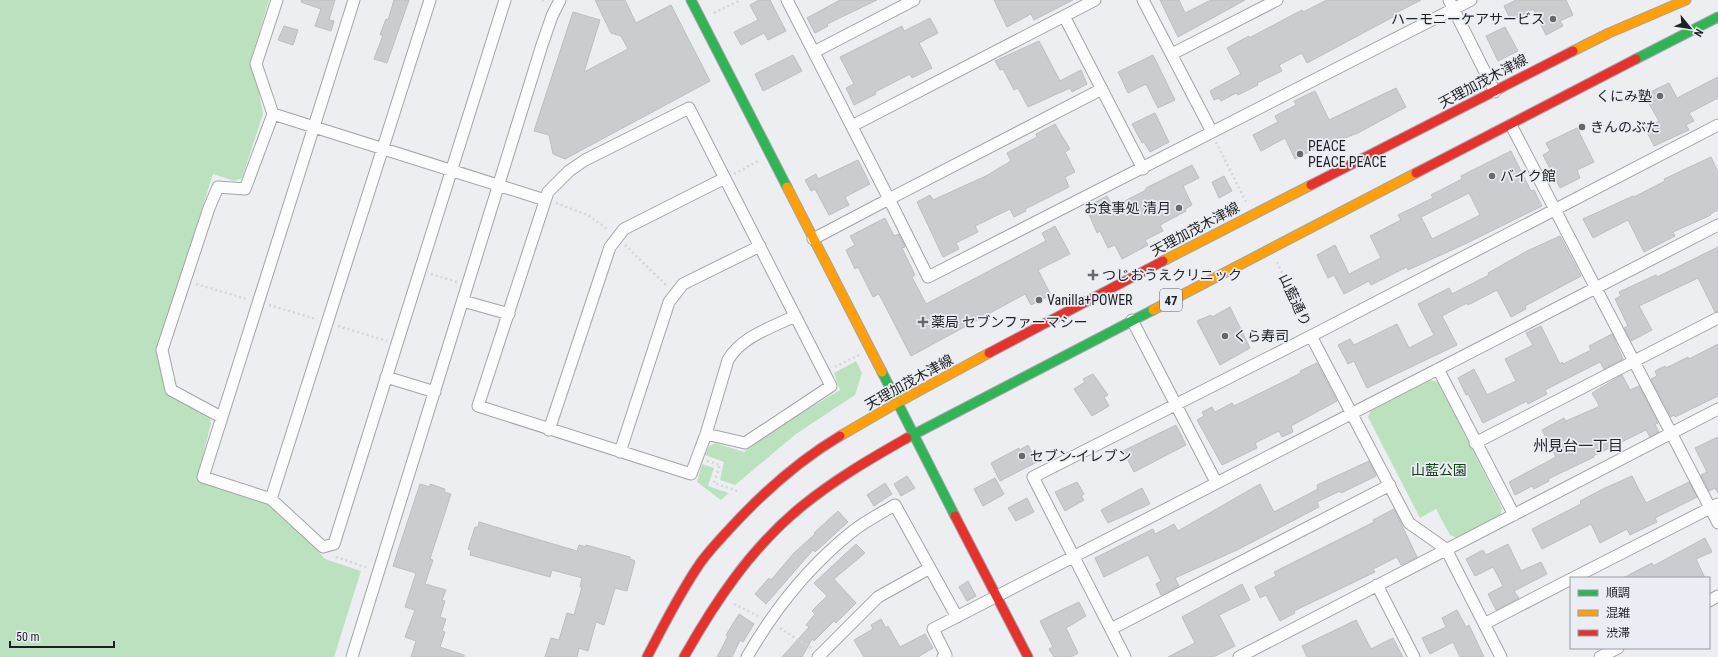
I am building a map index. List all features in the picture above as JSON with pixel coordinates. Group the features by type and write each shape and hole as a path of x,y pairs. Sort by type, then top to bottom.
{"main road":[{"path":"691,0 1028,657"},
{"name":"天理加茂木津線","path":"647,657 667,618 701,562 749,506 810,454 897,403 1084,302 1609,33 1686,0"},
{"name":"47","path":"684,657 713,606 737,574 785,521 823,490 865,462 913,434 1718,17"}],"street":[{"path":"221,417 171,390 162,350 209,208 218,187 245,189 273,114 256,64 277,0"},
{"path":"354,0 257,302 203,477 271,499 323,547 334,544 450,170 505,0"},
{"path":"271,499 430,0"},
{"path":"352,657 552,16 560,0"},
{"path":"787,0 928,278 1143,169 1451,4 1471,0"},
{"path":"814,52 914,0"},
{"path":"852,126 1095,0"},
{"path":"1143,0 1212,132"},
{"path":"1172,54 1277,0"},
{"path":"1451,4 1495,92"},
{"path":"1064,16 1143,169"},
{"path":"813,239 1102,89"},
{"path":"706,434 745,443 830,386 824,373 760,246 689,108 585,160 569,171 548,192 478,406 549,430 691,474 706,434 728,360 733,351 746,340 795,316"},
{"path":"273,114 545,200"},
{"path":"1511,125 1671,433 1714,506 1718,523"},
{"path":"1125,657 1033,477 1176,403 1311,336 1718,125"},
{"path":"549,430 610,247 617,236 624,229 725,178"},
{"path":"943,657 946,655 933,629 1352,412 1718,225"},
{"path":"620,452 669,302 683,284 760,246"},
{"path":"463,301 509,314"},
{"path":"1475,443 1718,318"},
{"path":"1132,320 1216,482"},
{"path":"1311,336 1409,523 1446,550 1501,657"},
{"path":"1438,369 1475,443 1514,515"},
{"path":"386,377 435,392"},
{"path":"1239,657 1718,409"},
{"path":"1111,629 1390,485"},
{"path":"747,657 761,632 790,594 818,563 853,530 895,505 957,617"},
{"path":"1576,577 1714,506"},
{"path":"818,657 878,597 930,568"},
{"path":"1484,624 1570,580"},
{"path":"1378,585 1414,657"},
{"path":"1600,657 1616,649"}],"path":[{"path":"714,13 741,0"},
{"path":"1212,132 1246,204"},
{"path":"725,178 760,160"},
{"name":"山藍通り","path":"1279,265 1311,336"},
{"path":"419,271 459,283"},
{"path":"185,280 397,344"},
{"path":"824,373 859,355"},
{"path":"697,458 720,465 714,483 740,492"},
{"path":"329,546 336,557 369,568"}],"green space":[{"path":"0,0 269,0 252,56 263,114 242,178 234,181 213,174 158,347 166,390 209,416 211,423 198,476 276,506 325,559 361,571 334,657 0,657"},
{"path":"856,361 862,373 855,395 796,434 735,485 720,480 724,462 705,455 708,447 715,443 744,452 777,427 840,390 834,373"},
{"name":"山藍公園","path":"1429,380 1438,382 1502,508 1500,516 1457,538 1450,535 1436,509 1420,518 1368,417 1371,410"},
{"path":"702,464 714,468 708,486 729,493 721,500 697,482"}],"building":[{"path":"302,0 335,0 329,20 334,21 331,31 315,26 321,9 301,2"},
{"path":"394,0 409,0 387,63 374,59 383,35 380,35 386,19 388,20"},
{"path":"595,0 625,0 636,23 671,5 710,81 565,159 553,154 549,135 534,131 573,12 600,20 584,72 628,49 621,36 611,33"},
{"path":"759,0 770,0 786,31 768,40 764,33 741,45 734,32 758,20 750,5"},
{"path":"840,0 877,0 827,24 828,26 815,33 807,18"},
{"path":"994,0 1073,0 1034,20 1031,14 1007,27"},
{"path":"1160,0 1179,0 1185,13 1211,0 1245,0 1178,37"},
{"path":"1327,0 1421,0 1392,15 1393,17 1307,63 1302,53 1279,65 1282,71 1257,83 1258,85 1238,95 1236,93 1221,101 1219,98 1214,100 1210,91 1241,74 1227,48 1302,10 1303,12"},
{"path":"1516,0 1566,0 1573,15 1560,21 1563,26 1546,35 1533,9 1511,21 1504,6"},
{"path":"930,18 938,33 919,43 932,68 912,78 910,74 875,92 876,94 854,105 846,88 854,84 840,57 902,26 904,31"},
{"path":"284,26 298,30 293,45 278,40"},
{"path":"1505,27 1518,51 1498,61 1486,36"},
{"path":"1039,41 1060,81 1081,70 1087,84 1072,92 1070,88 1028,107 1018,88 1014,90 1003,69 1000,70 995,61"},
{"path":"793,55 802,71 763,91 755,74"},
{"path":"1153,55 1175,100 1158,108 1146,84 1128,93 1118,72"},
{"path":"1718,77 1718,98 1689,113 1694,121 1686,125 1689,130 1654,146 1645,128 1659,121 1644,95 1669,83 1677,98"},
{"path":"1396,88 1406,107 1358,133 1342,139 1341,137 1327,144 1326,143 1295,159 1285,138 1261,151 1253,135 1278,122 1275,116 1296,105 1294,101 1315,91 1329,120"},
{"path":"1155,113 1169,142 1150,152 1144,142 1142,143 1132,124"},
{"path":"1055,124 1070,149 1065,152 1075,172 1065,177 1069,187 1025,209 1026,211 1014,217 1010,209 975,226 978,232 956,243 959,249 943,257 917,202 930,195 933,200 986,176 1011,161 1007,153 1037,137 1036,134"},
{"path":"1577,128 1594,162 1577,170 1580,178 1560,188 1543,155 1550,151 1546,143"},
{"path":"1511,151 1531,191 1534,190 1542,206 1467,243 1408,270 1407,267 1371,285 1369,281 1344,294 1334,275 1328,278 1317,255 1335,245 1349,274 1381,258 1370,236 1401,220 1398,215 1433,198 1431,195 1462,179 1461,176","holes":["1469,193 1480,215 1432,239 1421,217"]},
{"path":"1711,157 1718,172 1718,210 1710,214 1711,215 1673,232 1675,236 1644,252 1628,220 1593,238 1583,219 1633,196 1634,197 1665,181 1664,179"},
{"path":"858,160 870,184 845,197 849,205 829,215 815,189 811,191 805,180 816,174 818,179"},
{"path":"1192,165 1199,178 1183,186 1192,205 1185,209 1186,211 1160,225 1163,231 1145,240 1148,245 1122,259 1115,245 1108,248 1100,231 1097,233 1086,207 1107,196 1113,207 1146,190 1146,188"},
{"path":"1224,176 1232,191 1219,198 1212,182"},
{"path":"885,218 894,236 899,234 905,247 902,248 915,275 912,277 926,304 1046,241 1042,233 1055,226 1070,254 1038,270 1051,295 1031,305 1025,294 911,356 879,294 873,297 858,267 855,269 846,250 855,245 850,236"},
{"path":"1560,236 1581,276 1525,306 1526,309 1511,317 1497,290 1442,316 1457,345 1367,388 1354,361 1348,364 1338,345 1350,339 1354,345 1397,324 1409,348 1434,335 1418,304 1449,288 1452,294 1489,275 1488,273 1527,251"},
{"path":"1718,247 1718,311 1715,312 1698,278 1639,306 1652,330 1631,341 1624,328 1628,326 1615,299 1621,296 1619,292 1656,275 1657,277"},
{"name":"くら寿司","path":"1230,307 1250,348 1220,365 1197,321 1211,315 1212,317"},
{"path":"1541,326 1560,364 1562,362 1563,364 1591,350 1589,346 1612,334 1623,359 1604,369 1600,362 1545,390 1547,394 1528,404 1527,401 1483,423 1468,394 1466,395 1458,378 1474,369 1487,395 1516,381 1505,359 1533,345 1526,333"},
{"path":"1718,344 1718,396 1675,417 1674,415 1671,417 1651,379 1657,376 1655,371 1665,366 1666,368 1688,357 1689,359"},
{"path":"1317,363 1337,401 1291,426 1293,432 1282,437 1279,431 1255,443 1257,448 1222,465 1197,420 1204,416 1202,412 1212,407 1215,412 1232,403 1234,406 1301,373 1300,371"},
{"path":"1093,374 1108,395 1104,397 1109,406 1092,416 1074,389 1085,382 1083,379"},
{"path":"1622,375 1630,390 1639,386 1658,423 1655,424 1659,432 1650,437 1646,430 1548,479 1549,481 1534,489 1532,486 1515,495 1509,482 1556,457 1542,430 1564,418 1566,421 1598,407 1599,405 1592,393"},
{"path":"1176,425 1186,445 1134,472 1123,451"},
{"path":"1718,437 1718,493 1715,488 1709,491 1701,475 1707,472 1695,448"},
{"path":"1028,445 1037,462 1000,481 991,463 1019,448 1020,450"},
{"path":"1369,461 1376,476 1341,493 1340,491 1317,502 1319,507 1239,549 1175,578 1179,586 1161,595 1156,584 1161,581 1148,555 1104,577 1095,558 1153,529 1155,534 1174,524 1178,531 1260,484 1274,512 1318,489 1317,485"},
{"path":"907,476 915,488 901,496 894,484"},
{"path":"1632,476 1646,503 1689,482 1697,497 1655,518 1657,522 1630,535 1627,529 1600,543 1591,524 1542,549 1532,529 1581,504 1580,501"},
{"path":"995,478 1004,494 983,506 974,489"},
{"path":"1077,482 1084,494 1081,496 1084,500 1065,511 1055,492"},
{"path":"885,483 892,494 874,506 867,495"},
{"path":"420,484 430,487 430,484 445,489 444,492 451,494 430,559 433,560 425,584 446,590 442,600 445,601 440,617 446,619 442,631 445,632 440,647 464,655 464,657 411,657 416,641 405,637 415,610 405,607 416,573 393,566"},
{"path":"1142,488 1150,504 1108,523 1101,510"},
{"path":"1027,498 1034,512 1016,521 1008,508"},
{"path":"1394,509 1417,557 1401,565 1397,557 1373,569 1375,572 1294,611 1295,613 1280,621 1266,595 1260,598 1255,587 1276,576 1274,572 1374,522 1373,520"},
{"path":"838,511 848,522 815,552 813,550 766,604 755,594 769,578 771,580 794,553 815,534 814,533"},
{"path":"479,522 577,551 579,545 586,547 586,545 630,557 630,559 635,561 627,591 615,588 604,625 596,622 588,651 579,648 577,657 545,657 551,638 559,640 567,613 574,615 582,587 580,587 582,578 552,570 550,577 470,555 471,550 468,549 475,527 478,527"},
{"path":"1705,538 1712,552 1696,559 1705,577 1625,577 1652,563 1653,566"},
{"path":"856,544 865,553 834,579 856,603 836,623 834,621 814,641 812,639 802,657 782,657 809,627 806,625 815,614 812,611 827,596 814,583"},
{"path":"1508,544 1521,571 1541,562 1547,574 1514,591 1519,598 1496,610 1488,594 1503,586 1493,567 1475,576 1466,559 1483,550 1486,555"},
{"path":"968,581 976,596 967,601 959,587"},
{"path":"1242,584 1250,600 1219,615 1235,646 1213,657 1168,657 1195,643 1182,617"},
{"path":"1079,602 1086,616 1066,628 1078,653 1071,657 1054,657 1049,649 1053,647 1040,621"},
{"path":"1457,610 1466,627 1469,625 1484,657 1460,657 1453,642 1430,654 1422,638 1446,627 1442,618"},
{"path":"739,614 754,624 743,642 740,640 732,657 717,657 728,636 726,635"},
{"path":"881,619 886,628 888,626 900,647 925,634 933,648 918,657 864,657 854,640 873,629 871,625"},
{"path":"1356,620 1371,649 1393,638 1403,657 1307,657 1302,646"}],"traffic: fast":[{"path":"691,0 787,187"},
{"path":"1636,59 1718,17"},
{"path":"907,438 1153,310"},
{"path":"882,372 955,516"}],"traffic: slow":[{"path":"1573,51 1609,33 1686,0"},
{"path":"1153,310 1416,173"},
{"path":"1163,261 1311,185"},
{"path":"787,187 882,372"},
{"path":"840,436 989,353"}],"traffic: jam":[{"path":"1311,185 1573,51"},
{"path":"1416,173 1636,59"},
{"path":"989,353 1163,261"},
{"path":"647,657 686,585 701,562 714,546 773,485 798,464 840,436"},
{"path":"684,657 708,616 735,577 750,558 783,523 801,507 839,479 907,438"},
{"path":"955,516 1028,657"}],"place":[{"name":"ハーモニーケアサービス","path":"1553,19"},
{"name":"くにみ塾","path":"1660,96"},
{"name":"きんのぶた","path":"1582,127"},
{"name":"PEACE PEACE PEACE","path":"1300,154"},
{"name":"バイク館","path":"1492,176"},
{"name":"お食事処 清月","path":"1179,208"},
{"name":"つじおうえクリニック","path":"1093,275"},
{"name":"Vanilla+POWER","path":"1039,300"},
{"name":"薬局 セブンファーマシー","path":"923,322"},
{"name":"くら寿司","path":"1225,336"},
{"name":"セブン-イレブン","path":"1022,456"}],"district":[{"name":"州見台一丁目","path":"1578,446"}]}
